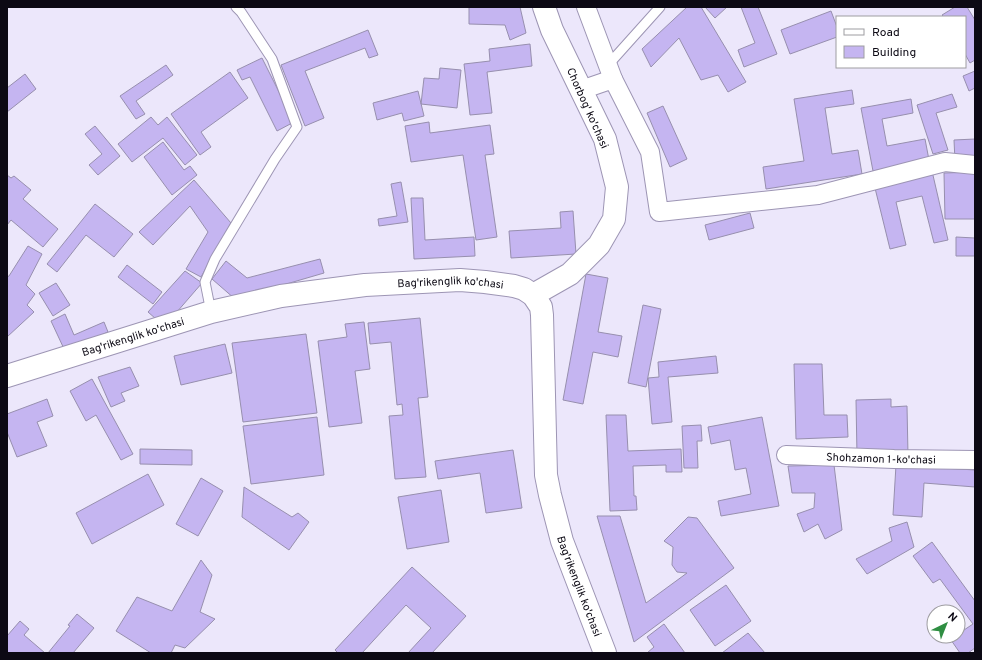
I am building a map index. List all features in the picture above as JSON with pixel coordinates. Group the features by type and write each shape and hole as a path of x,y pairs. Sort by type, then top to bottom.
{"main road":[{"name":"Chorbog' ko'chasi","path":"533,295 570,274 599,245 614,219 618,187 605,139 552,30 544,7"},
{"name":"Bag'rikenglik ko'chasi","path":"7,376 211,312 281,296 365,285 466,281 514,286 524,289 533,295 541,307 546,475 550,495 562,541 605,653"}],"street":[{"path":"586,7 610,72 650,152 659,212 818,195 945,162 975,165"},
{"path":"581,90 610,72"},
{"name":"Shohzamon 1-ko'chasi","path":"786,455 894,460 975,460"}],"lane":[{"path":"211,312 205,282 215,259 275,159 298,127 272,59 236,7"},
{"path":"610,72 660,7"}],"building":[{"path":"469,7 520,7 526,33 510,40 505,25 469,24"},
{"path":"687,7 701,7 746,82 728,92 718,75 701,80 679,38 651,67 642,49"},
{"path":"705,7 727,7 715,18"},
{"path":"741,7 758,7 777,54 744,67 738,50 755,43"},
{"path":"955,7 967,7 975,20 975,60 970,63 966,56 966,16 942,15"},
{"path":"831,11 836,24 836,37 790,54 781,30"},
{"path":"368,30 378,55 369,58 365,48 305,71 324,118 305,126 281,65"},
{"path":"530,44 532,66 487,72 492,113 470,115 464,64 490,61 489,49"},
{"path":"262,58 294,122 277,131 250,77 242,80 237,70"},
{"path":"166,65 173,75 136,101 145,114 136,119 120,96"},
{"path":"440,68 461,70 457,108 421,104 424,78 439,79"},
{"path":"975,71 975,88 969,91 963,76"},
{"path":"230,72 248,98 201,132 211,147 200,155 171,114"},
{"path":"25,74 36,89 7,112 7,88"},
{"path":"852,90 854,104 825,108 832,154 858,150 862,174 766,189 763,167 804,161 794,99"},
{"path":"418,91 424,116 404,121 402,113 377,120 373,103"},
{"path":"952,94 957,107 936,113 948,150 933,154 917,105"},
{"path":"911,99 913,113 882,119 887,146 925,139 929,160 873,171 861,108"},
{"path":"663,106 687,159 670,167 647,113"},
{"path":"151,117 158,125 167,117 197,155 185,165 163,138 132,162 118,144"},
{"path":"429,122 430,133 490,125 494,154 485,155 497,237 476,240 463,155 411,162 405,126"},
{"path":"95,126 120,156 98,175 89,165 102,154 85,134"},
{"path":"975,139 975,160 955,161 954,140"},
{"path":"163,142 184,170 190,166 197,175 172,195 144,157"},
{"path":"932,171 948,240 934,243 922,196 896,202 906,245 890,249 874,184"},
{"path":"975,172 975,219 945,219 944,173"},
{"path":"7,175 11,178 14,176 31,190 23,199 58,229 43,247 11,220 7,225"},
{"path":"194,180 231,223 201,277 186,269 208,232 190,206 153,245 139,232"},
{"path":"401,182 408,222 379,226 378,219 397,216 391,184"},
{"path":"411,198 423,198 425,240 474,237 475,256 414,259"},
{"path":"95,204 133,234 114,257 86,235 57,272 47,264"},
{"path":"573,211 576,254 511,258 509,231 561,228 560,212"},
{"path":"750,213 754,228 709,240 705,225"},
{"path":"956,237 975,238 975,256 956,256"},
{"path":"28,246 42,254 26,285 35,294 27,305 34,312 7,337 7,277"},
{"path":"320,259 324,273 235,299 212,279 226,261 247,278"},
{"path":"127,265 162,292 153,304 118,277"},
{"path":"185,271 202,283 176,313 156,319 148,312"},
{"path":"586,274 608,278 598,332 622,336 618,357 593,352 583,404 563,400"},
{"path":"56,283 70,305 53,316 39,293"},
{"path":"643,305 661,309 646,387 628,383"},
{"path":"65,314 74,335 104,322 108,332 65,351 51,321"},
{"path":"420,318 428,397 418,398 426,477 395,479 389,416 403,415 402,404 397,405 391,342 370,344 368,323"},
{"path":"364,322 370,369 355,371 362,423 329,427 318,341 347,337 345,324"},
{"path":"306,334 317,413 243,422 232,343"},
{"path":"225,344 232,373 181,385 174,356"},
{"path":"716,356 718,373 668,377 672,422 652,424 648,378 659,377 658,362"},
{"path":"794,364 822,364 824,415 847,415 848,437 796,439"},
{"path":"130,367 139,386 121,393 125,401 111,407 98,377"},
{"path":"92,379 133,454 121,460 96,415 86,421 70,391"},
{"path":"47,399 53,416 37,422 47,446 17,457 7,432 7,414"},
{"path":"891,399 891,407 907,406 908,455 857,456 856,400"},
{"path":"606,415 626,415 628,451 681,449 682,472 666,472 666,465 633,466 634,496 636,496 637,510 610,511"},
{"path":"317,417 324,475 251,484 243,426"},
{"path":"762,417 779,506 721,516 718,501 751,494 746,468 735,470 730,440 711,444 708,427"},
{"path":"701,425 702,441 697,441 698,468 684,468 682,426"},
{"path":"140,449 192,450 192,465 140,464"},
{"path":"513,450 522,508 486,513 480,473 438,479 435,461"},
{"path":"834,465 842,530 825,539 818,524 804,532 797,514 814,508 815,493 792,493 788,466"},
{"path":"896,465 975,470 975,487 924,483 922,517 893,515"},
{"path":"148,474 164,505 92,544 76,513"},
{"path":"201,478 223,491 198,536 176,524"},
{"path":"244,487 292,517 298,513 309,522 289,550 242,517"},
{"path":"441,490 449,542 407,549 398,497"},
{"path":"597,516 620,516 646,603 687,573 677,572 672,565 673,547 664,541 688,517 697,518 734,568 634,642"},
{"path":"907,522 914,547 867,574 856,559 892,541 889,528"},
{"path":"932,542 975,601 975,648 968,653 960,653 954,644 966,644 966,629 973,624 966,614 966,604 958,604 940,579 933,583 913,556"},
{"path":"201,560 212,575 200,612 215,619 185,648 175,645 171,653 151,653 116,631 137,597 172,611"},
{"path":"412,567 466,616 432,653 408,653 431,628 406,605 362,653 338,653 335,650"},
{"path":"726,585 751,621 715,646 690,610"},
{"path":"77,614 94,628 73,653 48,653 70,626 68,625"},
{"path":"20,621 29,629 24,635 45,653 7,653 7,636"},
{"path":"664,624 685,653 647,653 654,647 647,637"},
{"path":"748,633 765,653 722,653"}]}
